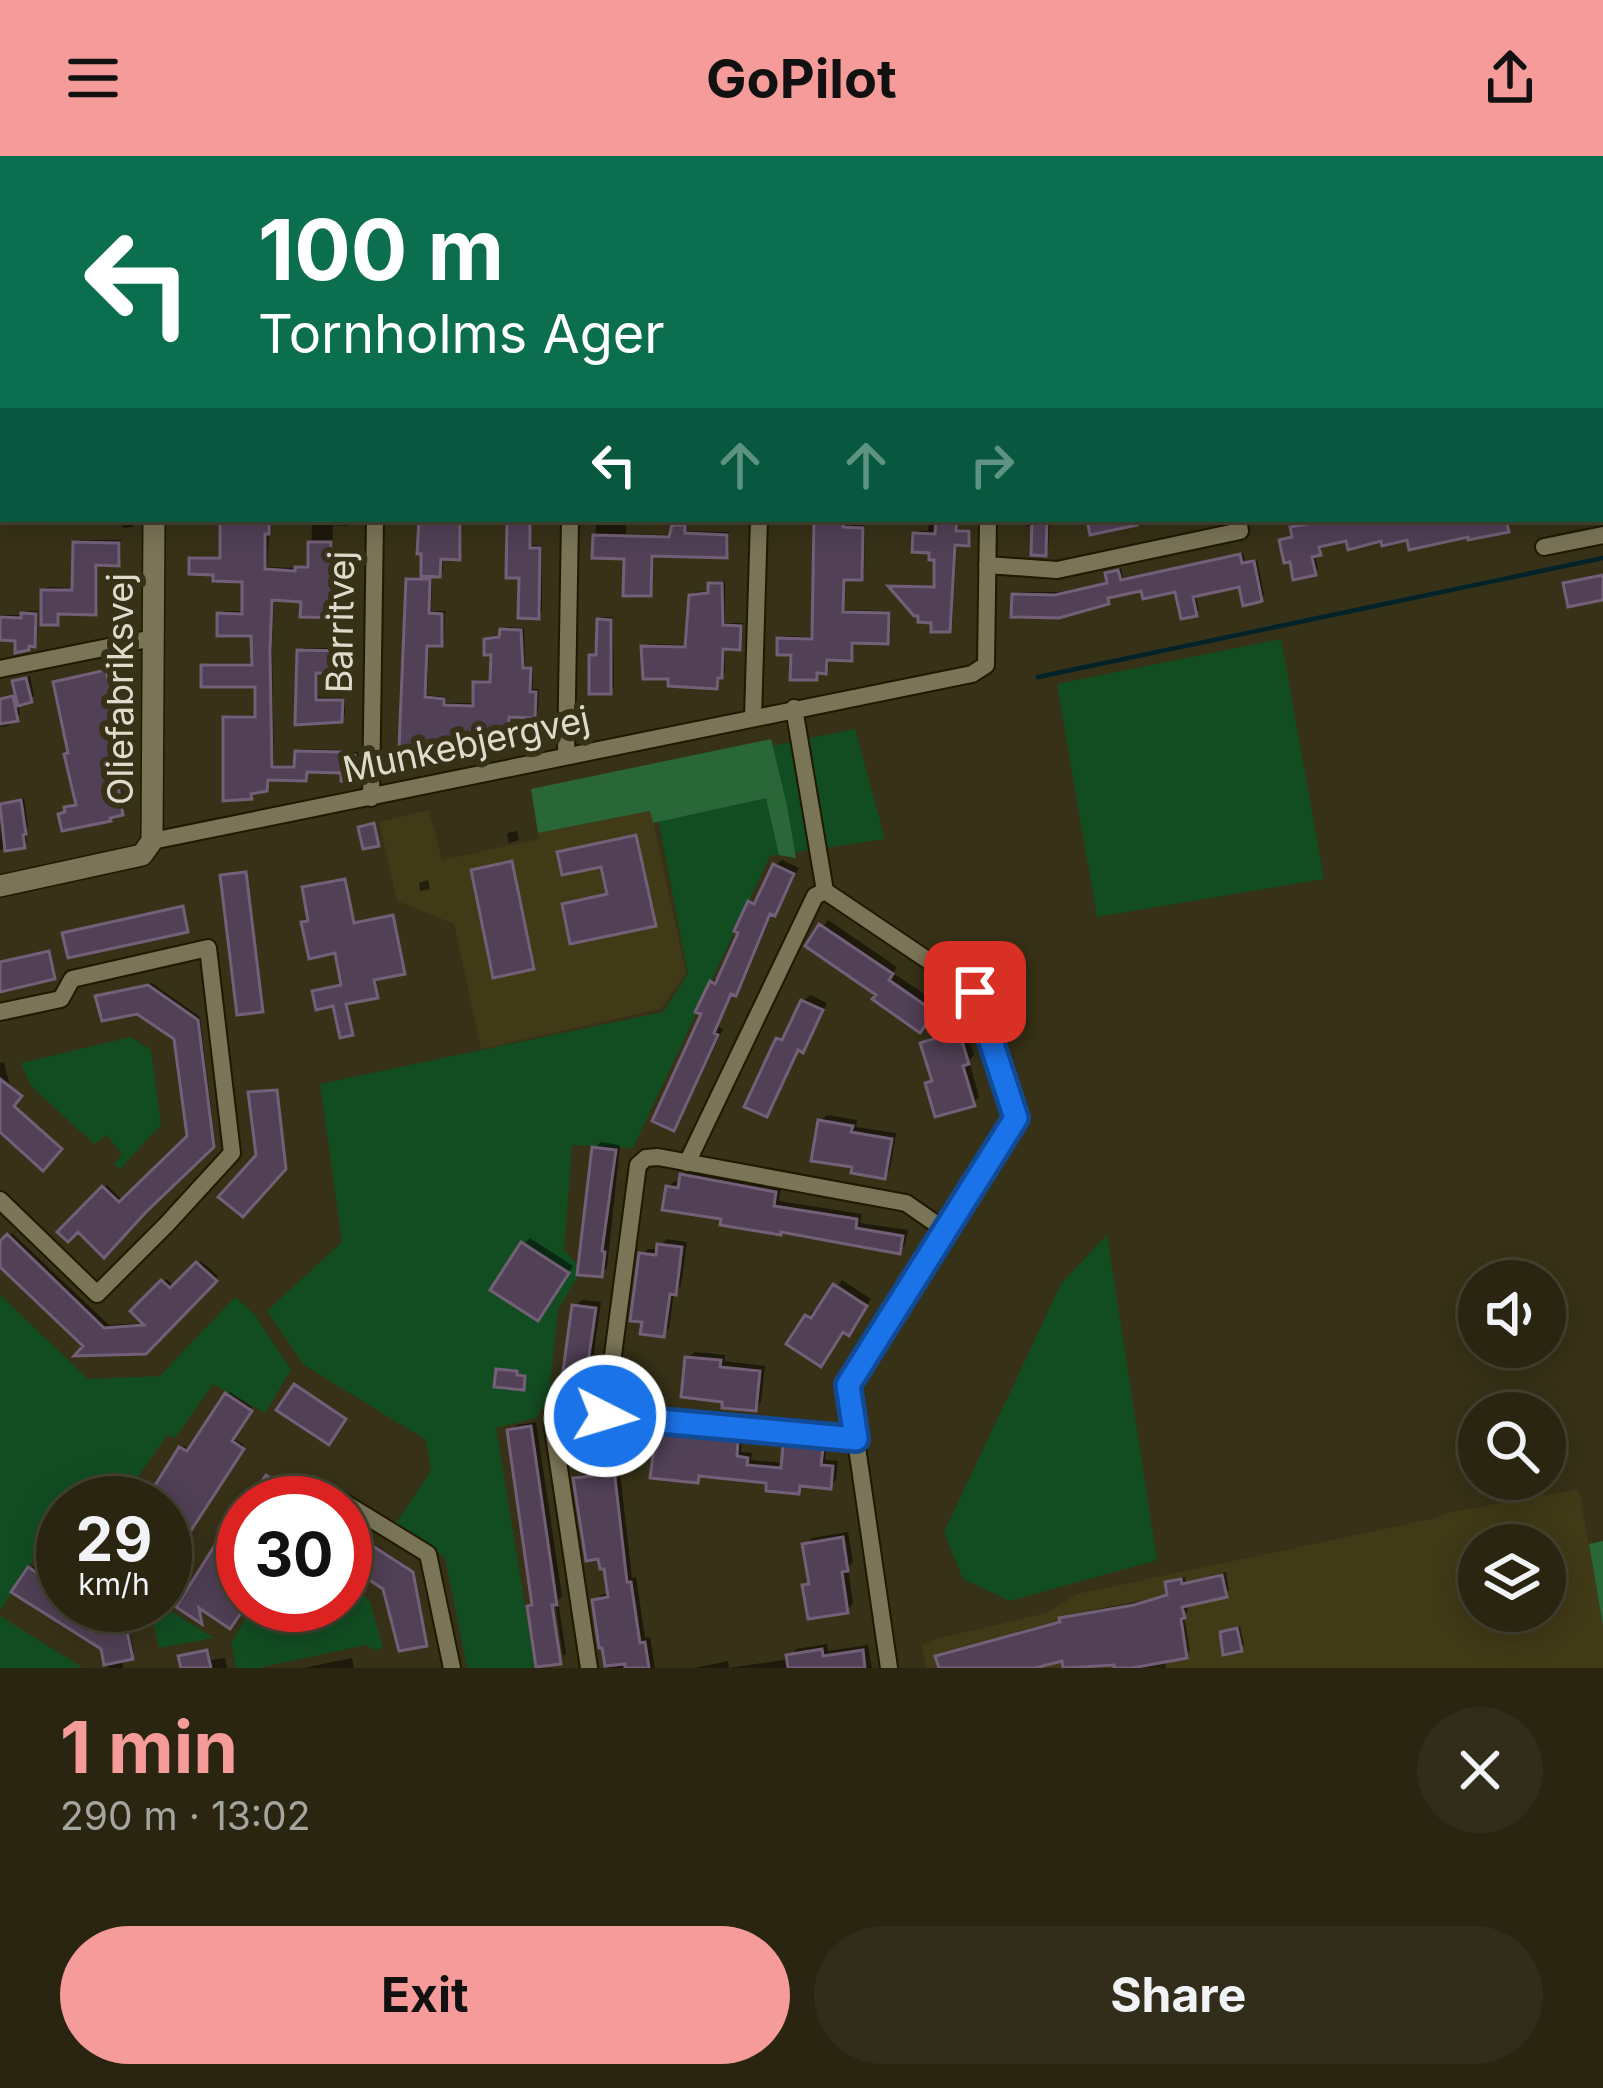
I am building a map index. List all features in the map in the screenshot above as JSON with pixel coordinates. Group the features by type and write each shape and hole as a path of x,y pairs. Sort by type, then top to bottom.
{"street":[{"name":"Oliefabriksvej","path":"0,886 142,855 152,841 154,522"},
{"name":"Barritvej","path":"371,798 375,522"},
{"path":"566,757 570,522"},
{"path":"753,717 759,522"},
{"name":"Munkebjergvej","path":"152,841 972,674 986,665 988,522"},
{"path":"988,565 1057,570 1240,531 1238,522"},
{"path":"1544,548 1603,535"},
{"path":"0,669 153,638"},
{"path":"794,708 824,891 975,992 1016,1118 848,1385 890,1668"},
{"path":"687,1163 814,896 824,891"},
{"path":"0,1012 62,999 72,980 208,948 232,1153 97,1294 0,1200"},
{"path":"605,1416 638,1165 646,1158 906,1203 945,1230"},
{"path":"589,1668 553,1428 558,1416 572,1412 856,1439"},
{"path":"372,1520 428,1554 452,1668"}],"shaded area":[{"path":"429,810 442,860 539,839 538,833 651,811 686,973 661,1009 481,1049 454,924 397,901 379,822"},
{"path":"1579,1489 1603,1626 1603,1668 927,1668 921,1645 1047,1613 1077,1594 1518,1500 1566,1500 1566,1491"}],"green space":[{"path":"1281,639 1324,879 1097,917 1057,684"},
{"path":"855,729 885,839 770,856 633,1148 572,1145 564,1250 582,1270 558,1309 549,1396 536,1418 496,1428 535,1668 467,1668 445,1557 393,1527 431,1471 426,1440 304,1365 267,1311 342,1242 320,1084 663,1012 688,974 649,771"},
{"path":"771,739 796,858 779,855 766,798 653,823 650,811 538,833 531,789"},
{"path":"131,1037 151,1050 161,1125 120,1169 114,1164 122,1154 107,1135 94,1144 31,1086 21,1063"},
{"path":"1107,1235 1157,1560 1010,1601 963,1579 944,1532 1061,1284"},
{"path":"0,1295 88,1379 160,1376 235,1297 255,1315 291,1370 265,1413 213,1384 175,1438 167,1435 139,1476 36,1476 36,1556 0,1611"},
{"path":"1603,1541 1603,1626 1589,1544"},
{"path":"372,1610 383,1648 366,1645 258,1668 236,1668 231,1642 237,1632 372,1632"},
{"path":"0,1616 83,1668 0,1668"},
{"path":"192,1624 214,1638 159,1648 155,1632 192,1632"}],"building":[{"path":"220,522 269,522 265,569 308,567 308,542 331,542 330,563 338,563 337,578 347,579 346,618 300,617 301,602 272,600 272,767 294,767 295,751 343,752 355,755 355,782 341,781 341,773 307,772 306,781 268,780 267,791 251,794 252,799 223,801 223,717 255,717 255,687 201,687 201,665 252,665 251,636 217,636 217,613 242,614 242,582 189,574 189,558 220,558"},
{"path":"419,522 460,522 460,560 441,559 440,577 421,576 421,554 417,554"},
{"path":"507,522 530,522 530,548 540,548 539,619 518,618 519,578 506,578"},
{"path":"814,522 844,522 843,527 863,528 862,580 844,580 843,612 889,613 888,644 852,643 852,661 827,660 826,674 817,673 817,680 790,680 791,655 777,655 777,638 812,639"},
{"path":"936,522 957,522 956,531 969,531 969,546 955,545 950,632 931,632 931,623 918,622 918,616 888,586 934,587 934,560 929,560 929,553 912,552 913,533 935,534"},
{"path":"1032,522 1047,522 1046,556 1031,555"},
{"path":"1088,522 1136,522 1137,525 1090,535"},
{"path":"1319,522 1507,522 1509,532 1409,550 1407,540 1348,550 1346,541 1319,547 1321,555 1312,557 1316,575 1293,580 1279,540 1292,537 1290,527"},
{"path":"672,525 685,525 685,533 727,535 727,558 652,556 651,596 623,596 624,559 592,558 593,535 669,537"},
{"path":"73,542 119,543 119,566 96,565 96,615 58,614 58,625 41,625 41,590 72,590"},
{"path":"1240,554 1242,563 1254,561 1262,601 1243,606 1239,587 1193,597 1197,616 1181,619 1175,592 1143,599 1141,591 1108,598 1109,604 1059,618 1011,617 1012,594 1055,595 1107,583 1105,573 1118,570 1121,580"},
{"path":"1603,575 1603,600 1568,607 1563,583"},
{"path":"406,579 430,579 429,613 442,614 442,646 427,646 425,697 444,699 444,705 473,706 473,682 490,682 491,655 484,655 484,639 499,637 500,629 521,630 523,668 531,668 530,692 536,692 535,718 509,717 509,730 476,729 476,751 399,748"},
{"path":"708,583 722,583 723,625 741,626 740,650 723,649 717,689 643,679 641,646 685,647 689,595 708,593"},
{"path":"21,613 36,614 35,647 15,653 15,641 0,640 0,617 21,618"},
{"path":"597,619 611,620 611,694 589,694 589,655 596,655"},
{"path":"297,650 346,651 345,674 316,673 316,700 343,700 342,722 295,725"},
{"path":"106,670 111,691 128,688 132,709 116,713 125,757 114,760 123,815 62,831 58,814 76,805 53,682"},
{"path":"26,678 32,702 18,706 12,681"},
{"path":"13,696 18,721 0,724 0,699"},
{"path":"21,800 25,848 5,851 0,804"},
{"path":"374,823 379,846 363,849 358,827"},
{"path":"636,835 656,926 570,944 562,904 607,894 601,867 562,875 557,852"},
{"path":"512,861 534,969 493,978 471,870"},
{"path":"773,864 794,874 775,916 770,914 736,996 731,994 714,1033 718,1035 674,1131 652,1121 701,1014 695,1012 710,981 715,984 748,901 754,904"},
{"path":"246,872 263,1012 237,1015 220,875"},
{"path":"345,879 354,923 393,915 405,974 374,980 378,998 346,1004 353,1035 340,1038 333,1006 316,1010 312,991 341,985 335,953 309,959 301,922 308,921 302,887"},
{"path":"183,906 188,932 68,958 62,933"},
{"path":"819,924 893,974 889,980 935,1012 920,1033 872,999 876,995 805,946"},
{"path":"49,951 55,979 0,992 0,962"},
{"path":"148,985 198,1020 214,1147 104,1258 78,1232 68,1242 57,1232 102,1186 119,1202 187,1136 174,1039 137,1014 102,1021 95,996"},
{"path":"801,1000 823,1010 803,1053 798,1050 767,1117 744,1107 776,1038 782,1040"},
{"path":"959,1031 975,1106 935,1117 925,1083 932,1081 920,1043"},
{"path":"0,1079 22,1096 14,1106 62,1149 43,1171 0,1132"},
{"path":"277,1090 286,1169 243,1217 218,1197 256,1155 248,1092"},
{"path":"818,1120 892,1139 885,1179 851,1173 852,1167 811,1161"},
{"path":"592,1147 616,1150 602,1277 577,1275"},
{"path":"680,1174 776,1192 774,1206 857,1219 856,1228 903,1236 900,1254 720,1225 721,1219 662,1210 666,1186 678,1188"},
{"path":"7,1234 104,1328 144,1325 130,1311 161,1280 170,1288 196,1262 217,1281 146,1354 74,1356 83,1346 0,1267 0,1241"},
{"path":"521,1242 569,1273 538,1321 490,1290"},
{"path":"657,1244 682,1247 664,1337 640,1334 642,1322 630,1321 639,1253 656,1255"},
{"path":"833,1284 867,1306 849,1336 843,1332 821,1367 786,1344 805,1315 811,1318"},
{"path":"572,1305 596,1308 583,1397 560,1393"},
{"path":"685,1357 721,1360 720,1367 760,1371 756,1411 681,1397"},
{"path":"496,1369 525,1376 524,1390 494,1387"},
{"path":"294,1384 346,1419 329,1445 276,1410"},
{"path":"225,1393 252,1411 232,1441 244,1449 226,1476 216,1476 216,1492 192,1529 192,1476 161,1476 179,1447 187,1451"},
{"path":"531,1426 561,1664 536,1667 507,1430"},
{"path":"656,1433 738,1441 737,1456 748,1458 747,1465 781,1468 783,1445 823,1449 821,1465 833,1466 831,1489 800,1486 799,1494 766,1491 766,1483 699,1476 698,1483 650,1478"},
{"path":"613,1460 627,1582 631,1582 640,1643 645,1642 649,1668 605,1666 599,1648 592,1600 608,1597 604,1569 598,1559 586,1561 573,1478 591,1476 590,1464"},
{"path":"843,1537 848,1613 808,1619 802,1585 809,1584 802,1544"},
{"path":"216,1544 216,1620 199,1608 202,1624 192,1617 192,1582"},
{"path":"372,1545 413,1572 427,1646 399,1651 383,1589 372,1582"},
{"path":"28,1567 36,1572 36,1608 11,1592"},
{"path":"1222,1575 1227,1597 1182,1607 1187,1658 1132,1668 1063,1668 1062,1661 1035,1668 939,1668 935,1656 1060,1622 1059,1618 1167,1595 1165,1582 1181,1579 1182,1584"},
{"path":"1237,1628 1242,1651 1223,1655 1220,1632"},
{"path":"74,1632 127,1632 133,1659 104,1665 101,1649"},
{"path":"822,1649 823,1656 863,1650 865,1668 788,1668 786,1655"},
{"path":"207,1650 211,1668 181,1668 178,1656"}],"waterway":[{"path":"1038,677 1603,558"}],"route":[{"path":"605,1416 856,1439 848,1385 1016,1118 975,992"}]}
